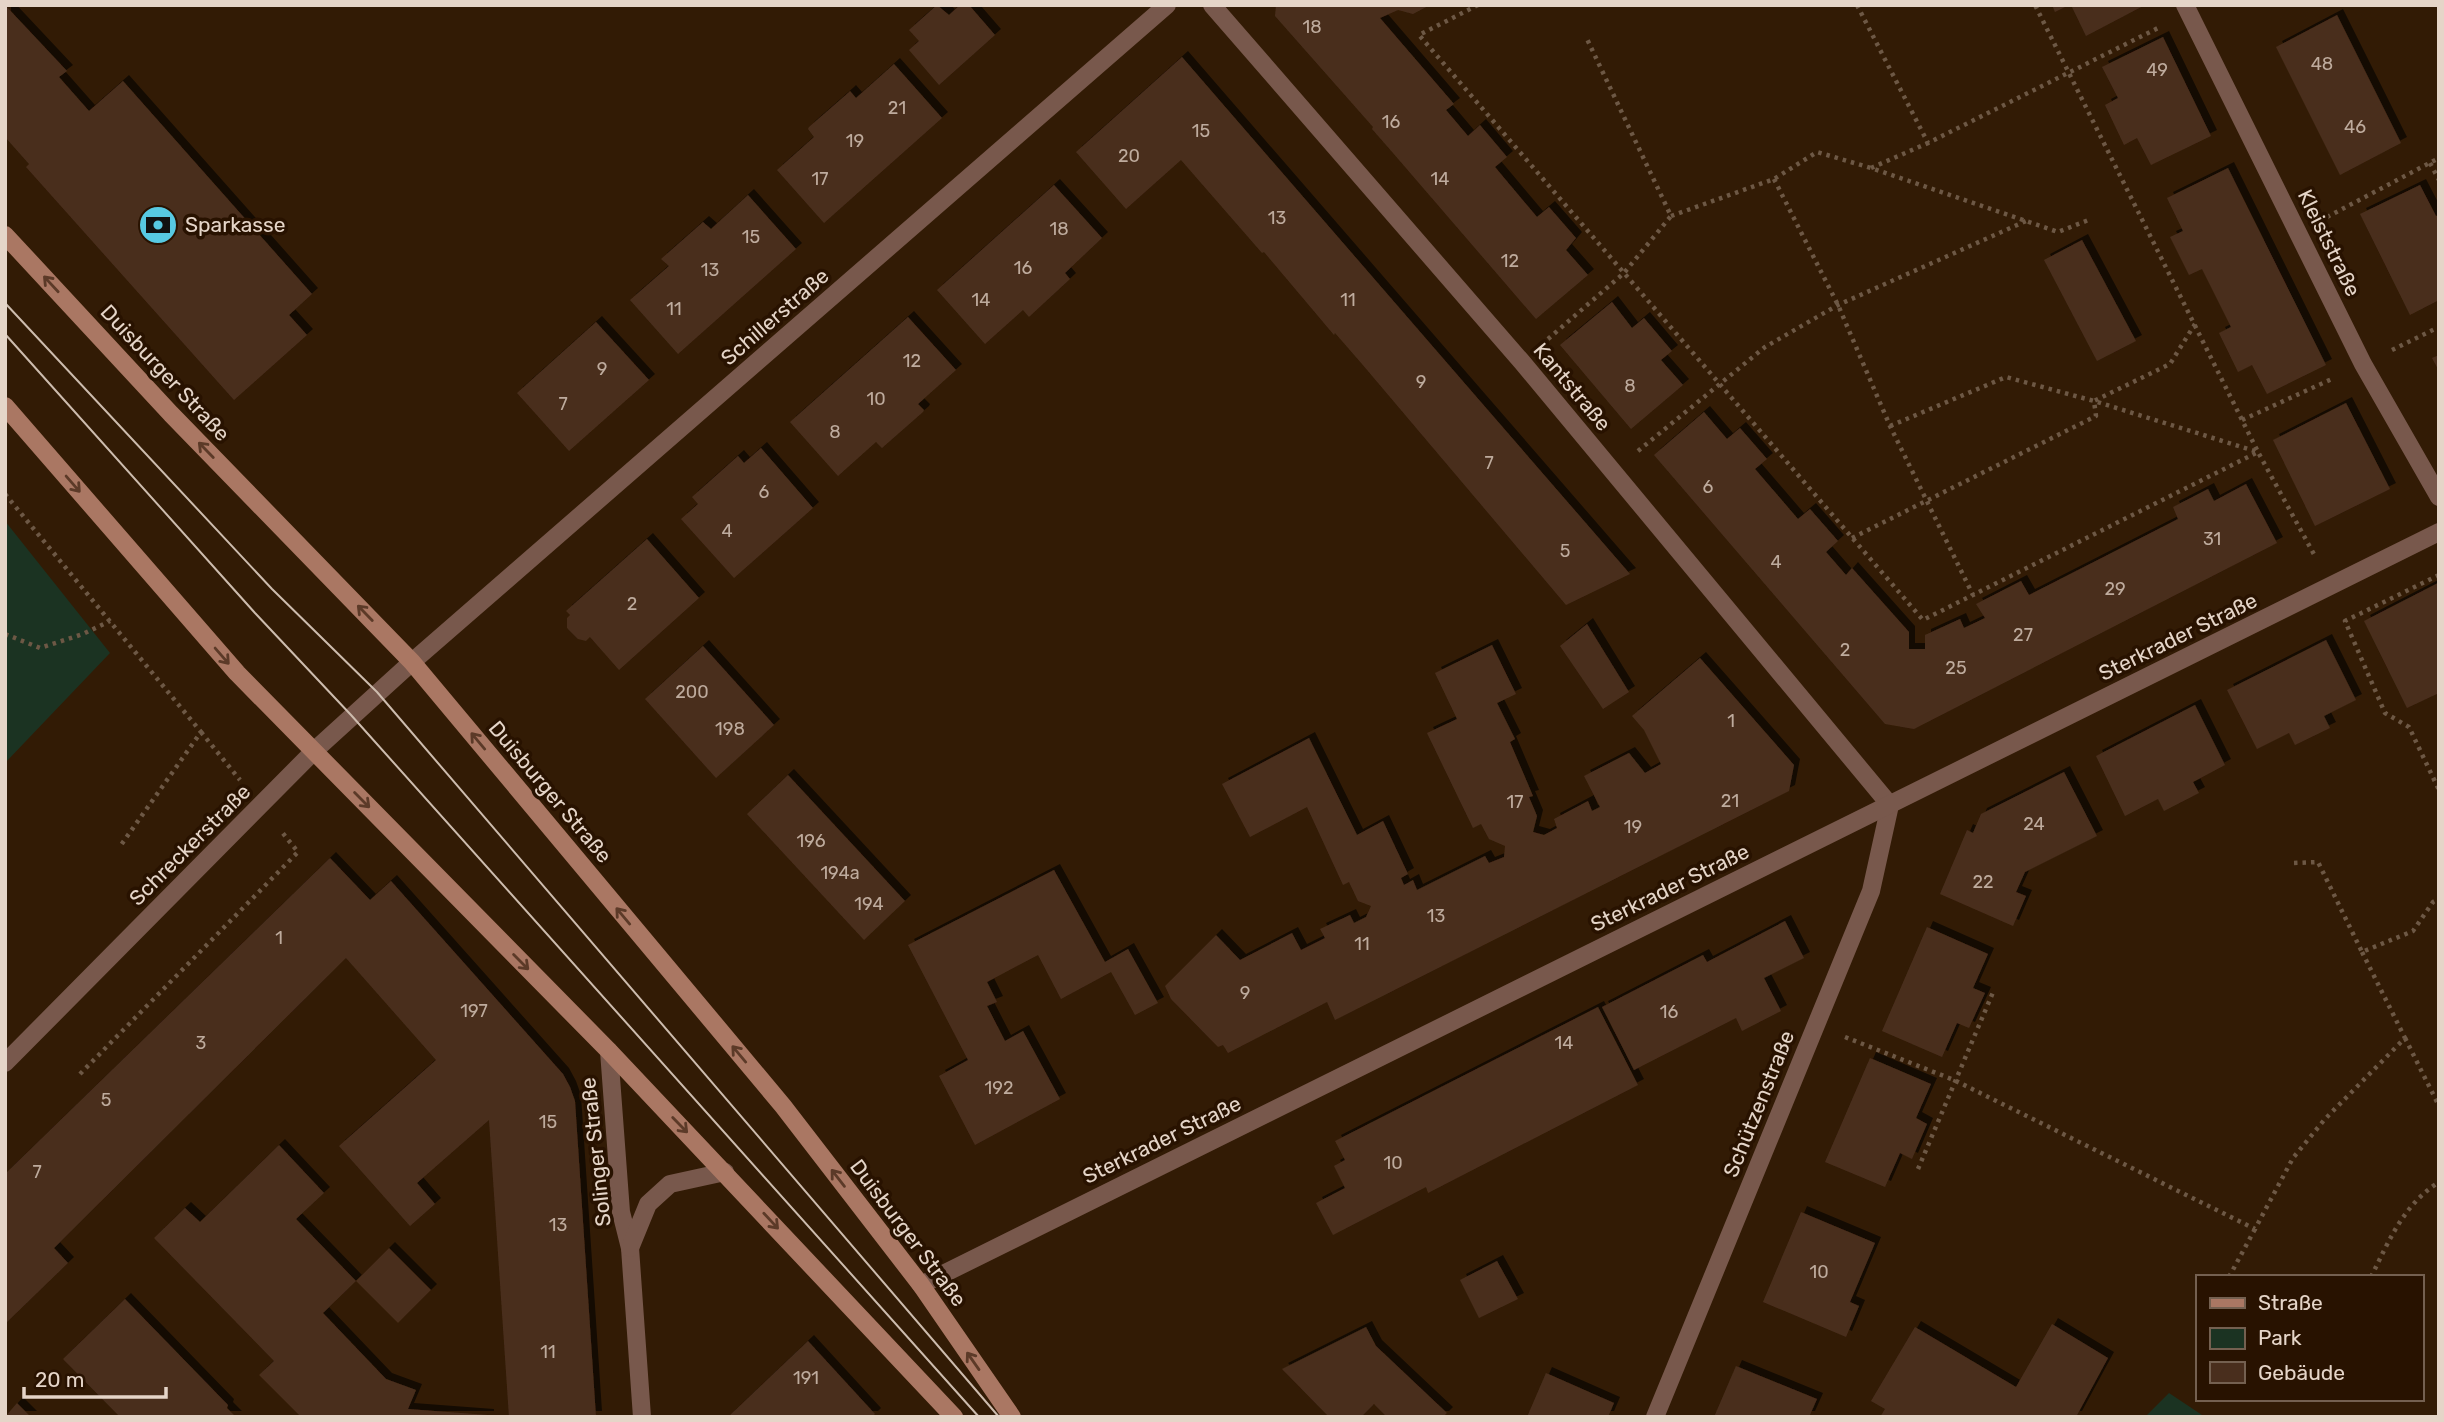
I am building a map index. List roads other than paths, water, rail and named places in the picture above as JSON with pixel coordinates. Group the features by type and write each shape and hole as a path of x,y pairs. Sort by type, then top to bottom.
{"main road":[{"name":"Duisburger Straße","path":"5,235 171,414 412,662 783,1106 921,1285 1012,1417"},
{"path":"5,406 237,673 609,1051 954,1417"}],"street":[{"name":"Schillerstraße","path":"412,662 1167,5"},
{"name":"Kantstraße","path":"1212,5 1522,362 1890,805"},
{"name":"Kleiststraße","path":"2187,9 2363,364 2439,497"},
{"name":"Sterkrader Straße","path":"921,1285 2439,532"},
{"name":"Schreckerstraße","path":"5,1063 314,751 412,662"},
{"name":"Schützenstraße","path":"1655,1417 1871,891 1890,805"},
{"name":"Solinger Straße","path":"609,1051 621,1212 630,1248 642,1417"},
{"name":"Solinger Straße","path":"630,1248 648,1204 670,1184 724,1172"}],"tram line":[{"path":"5,303 272,589 377,692 999,1417"},
{"path":"5,334 255,613 351,715 979,1417"}],"place":[{"name":"Sparkasse","path":"158,225"}]}
